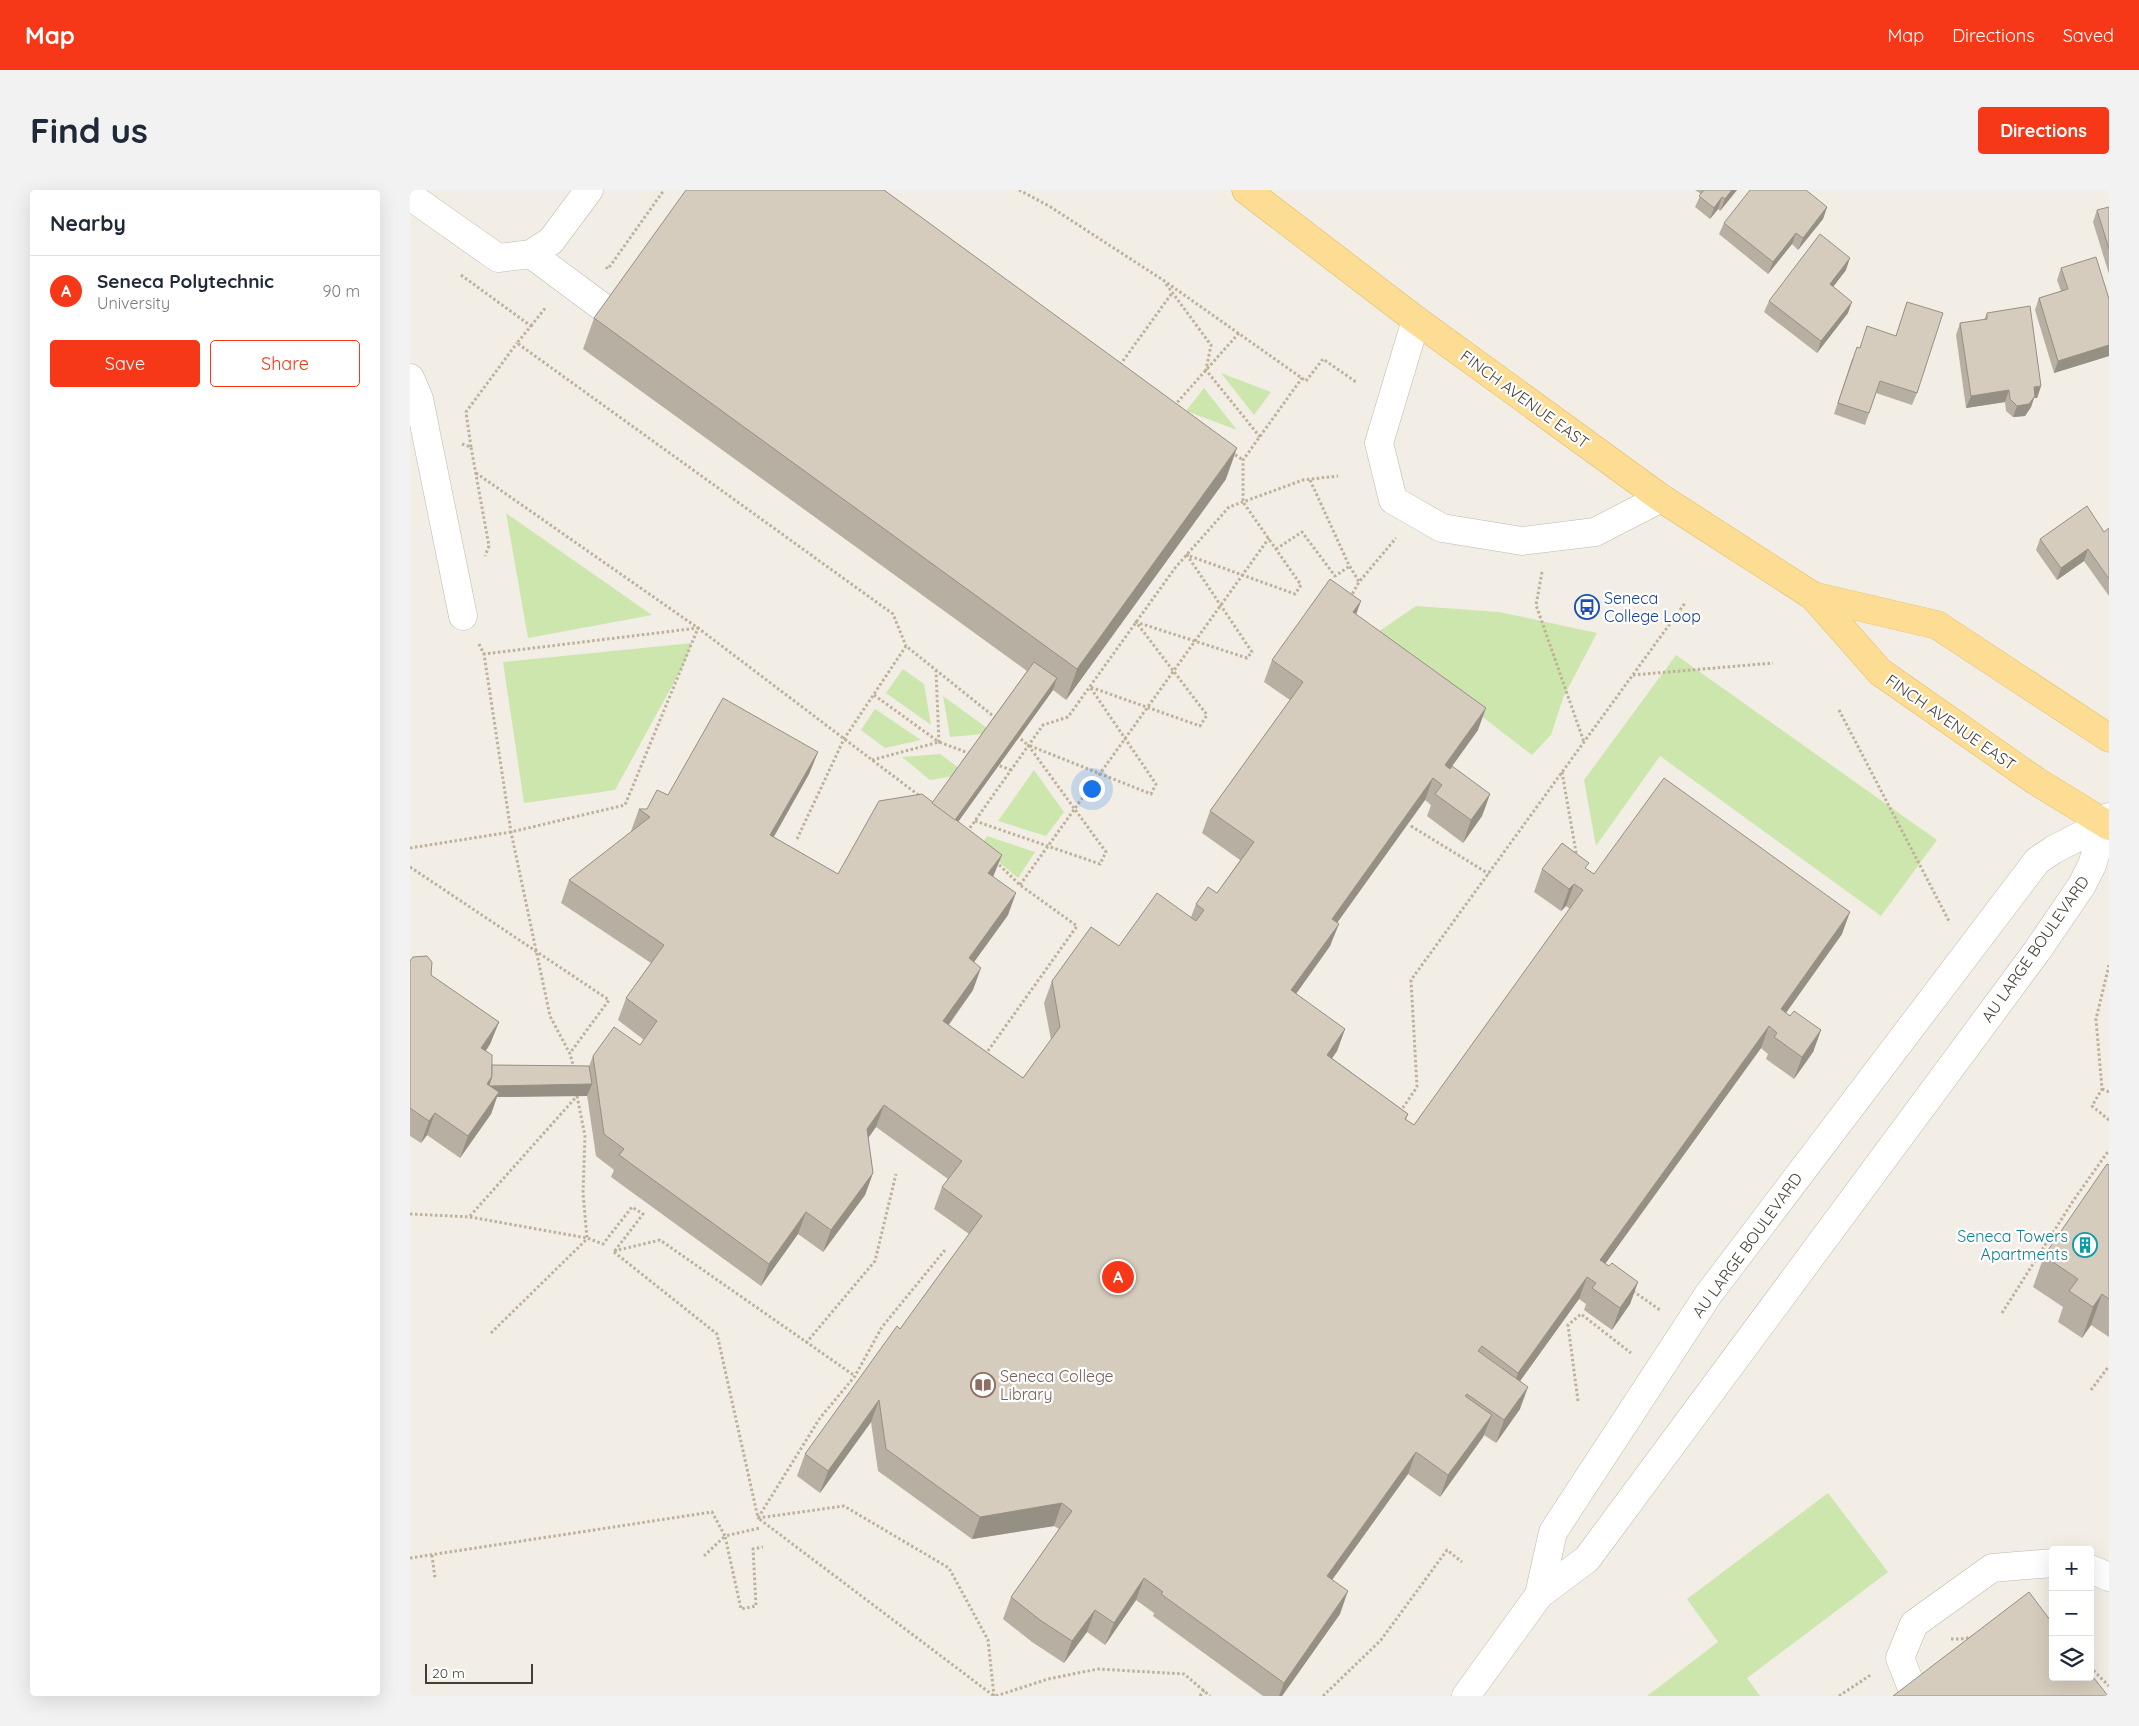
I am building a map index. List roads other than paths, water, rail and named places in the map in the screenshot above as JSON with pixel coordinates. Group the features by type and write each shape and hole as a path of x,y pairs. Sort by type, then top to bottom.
{"main road":[{"name":"FINCH AVENUE EAST","path":"1246,190 1416,320 1661,498 1813,596 1880,672 2036,781 2108,822"},
{"name":"FINCH AVENUE EAST","path":"1813,596 1937,625 2109,738"}],"street":[{"path":"410,196 455,230 498,258 530,254 552,241 590,190"},
{"path":"530,254 609,312"},
{"path":"1416,320 1379,443 1392,500 1442,528 1522,541 1595,532 1661,498"},
{"path":"410,378 421,408 463,616"},
{"name":"AU LARGE BOULEVARD","path":"1539,1595 1553,1532 1708,1295 2037,861 2053,850 2108,822"},
{"name":"AU LARGE BOULEVARD","path":"1466,1696 1539,1595 1587,1559 2037,951 2082,885 2092,865 2108,822"},
{"path":"1915,1696 1900,1658 1914,1624 1992,1568 2049,1563"},
{"path":"2094,1571 2109,1577"}],"place":[{"name":"Seneca College Loop","path":"1587,607"},
{"name":"Seneca Towers Apartments","path":"2085,1245"},
{"name":"Seneca Polytechnic","path":"1118,1277"},
{"name":"Seneca College Library","path":"983,1385"}]}
